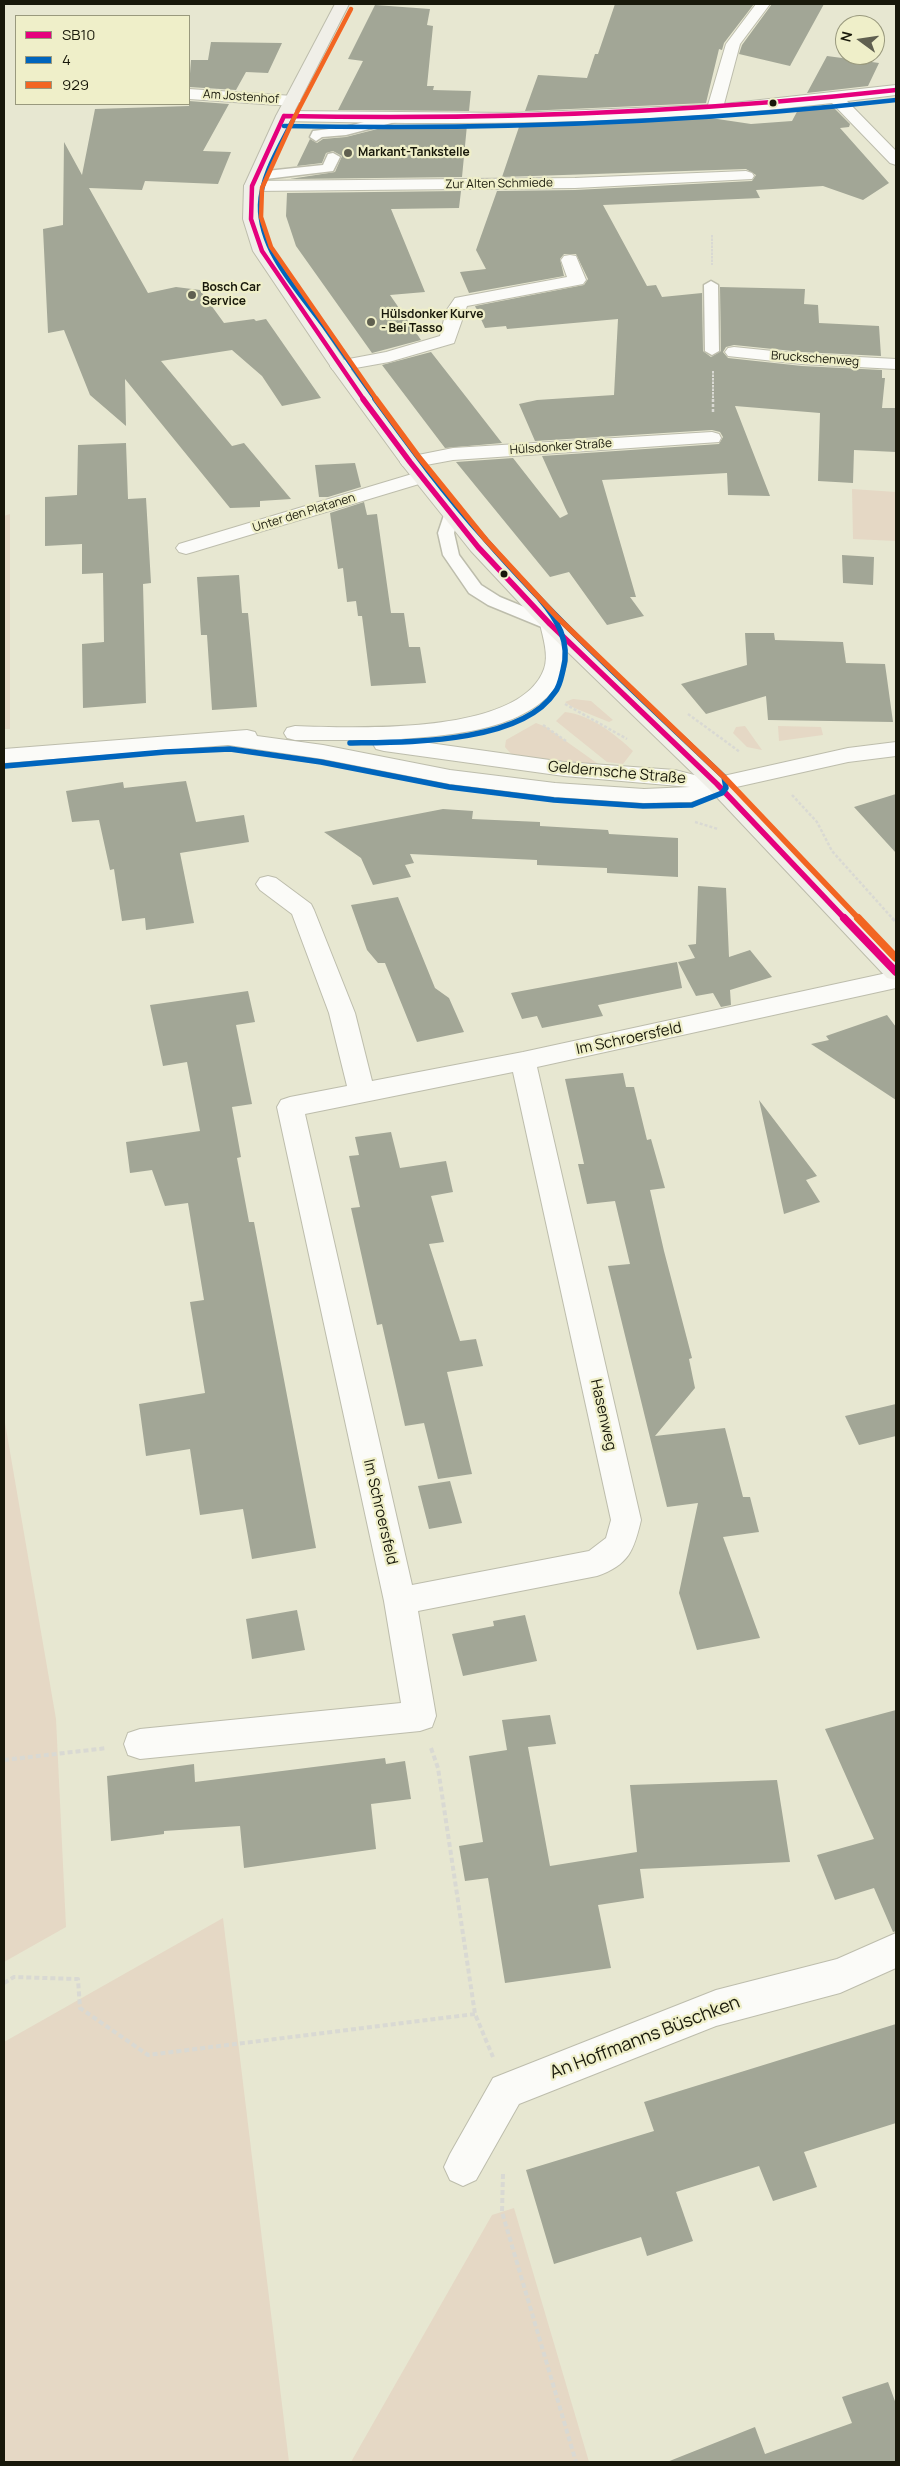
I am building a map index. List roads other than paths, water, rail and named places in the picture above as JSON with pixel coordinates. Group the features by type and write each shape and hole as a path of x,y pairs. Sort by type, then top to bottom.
{"street":[{"path":"342,4 294,100 284,116 254,181 251,220 262,251 339,366 451,515 478,547 550,624 717,784 896,972"},
{"path":"714,110 733,44 763,4"},
{"path":"284,116 570,116 714,110 896,90"},
{"name":"Am Jostenhof","path":"190,94 294,100"},
{"path":"836,98 896,160"},
{"name":"Zur Alten Schmiede","path":"254,181 575,183 746,176"},
{"path":"339,366 389,357 448,339 455,311 461,302 577,280 570,260"},
{"name":"Bruckschenweg","path":"734,352 802,359 896,364"},
{"name":"Hülsdonker Straße","path":"416,469 453,454 712,438"},
{"name":"Unter den Platanen","path":"186,548 416,469"},
{"name":"Geldernsche Straße","path":"4,756 280,733 326,734 431,730 489,720 520,709 534,701 544,691 555,670 557,651 550,624"},
{"name":"Geldernsche Straße","path":"326,734 473,758 564,769 675,777 717,784"},
{"name":"Geldernsche Straße","path":"230,738 323,752 450,777 555,790 644,796 691,794 717,784"},
{"path":"717,784 848,755 896,750"},
{"path":"268,884 302,910 342,1013 362,1093"},
{"name":"Im Schroersfeld","path":"140,1744 420,1716 400,1601 290,1107 523,1061 896,980"},
{"name":"Hasenweg","path":"400,1601 597,1563 620,1545 626,1520 523,1061"},
{"name":"An Hoffmanns Büschken","path":"462,2167 506,2091 716,2008 840,1976 896,1950"}],"lane":[{"path":"333,136 398,117"},
{"path":"298,171 313,155 312,169"},
{"path":"254,181 298,171 328,168 333,156"},
{"path":"711,285 712,351"},
{"path":"451,515 446,533 451,555 475,589 494,601 550,624"}],"place":[{"name":"Markant-Tankstelle","path":"348,153"},
{"name":"Bosch Car Service","path":"192,295"},
{"name":"Hülsdonker Kurve - Bei Tasso","path":"371,322"}]}
